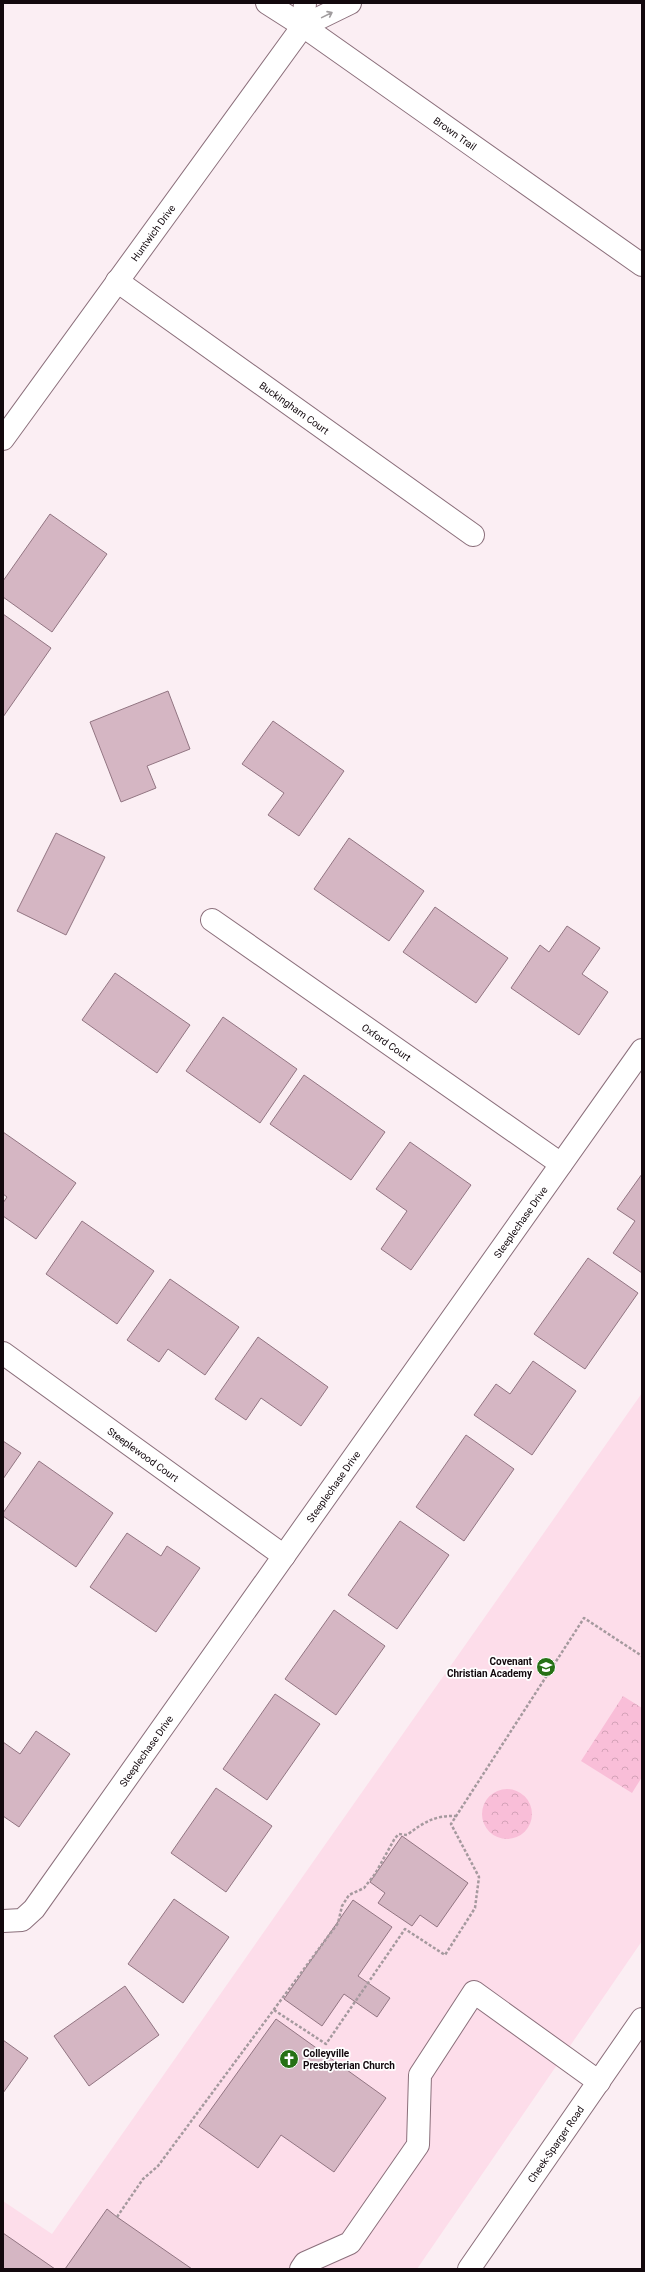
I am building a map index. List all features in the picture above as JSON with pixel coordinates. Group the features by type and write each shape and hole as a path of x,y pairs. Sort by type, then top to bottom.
{"street":[{"name":"Brown Trail","path":"267,3 303,26 642,265"},
{"path":"303,26 305,3"},
{"path":"303,26 350,3"},
{"name":"Huntwich Drive","path":"3,439 303,26"},
{"name":"Buckingham Court","path":"117,281 473,535"},
{"name":"Oxford Court","path":"212,920 561,1164"},
{"name":"Steeplechase Drive","path":"12,1920 34,1909 642,1050"},
{"name":"Steeplewood Court","path":"3,1353 284,1556"},
{"path":"301,2269 305,2263 350,2243 418,2145 420,2075 474,1992 599,2082"},
{"name":"Cheek-Sparger Road","path":"468,2269 642,2019"}],"path":[{"path":"274,2010 326,2044 405,1929 445,1955 474,1908 480,1877 451,1824 584,1618 642,1656"},
{"path":"117,2217 143,2179 158,2166 338,1923 342,1906 349,1895 364,1888 399,1834 407,1835 418,1826 441,1815 457,1816"}],"shaded area":[{"name":"Covenant Christian Academy","path":"642,1393 642,1941 417,2269 3,2269 3,2201 52,2234"}],"green space":[{"path":"623,1696 642,1708 642,1777 632,1793 581,1761"},
{"path":"512,1789 517,1790 525,1796 531,1804 531,1824 525,1832 517,1838 502,1839 497,1838 489,1832 483,1824 482,1809 483,1804 489,1796 497,1790"}],"building":[{"path":"50,514 107,554 52,632 3,597 3,581"},
{"path":"3,614 51,648 3,717"},
{"path":"168,691 190,749 147,766 156,788 121,802 90,722"},
{"path":"273,721 344,771 299,836 268,815 284,793 242,764"},
{"path":"56,833 105,857 66,935 17,911"},
{"path":"349,838 424,891 389,941 314,889"},
{"path":"435,907 508,958 476,1003 403,952"},
{"path":"567,926 600,948 582,974 608,992 579,1035 511,988 540,945 549,952"},
{"path":"115,973 190,1025 157,1073 82,1020"},
{"path":"223,1017 297,1069 260,1123 186,1071"},
{"path":"304,1075 385,1132 351,1180 270,1124"},
{"path":"3,1132 76,1183 36,1239 3,1216 3,1203 7,1197 3,1194"},
{"path":"410,1142 471,1185 411,1270 381,1249 407,1211 376,1189"},
{"path":"642,1174 642,1273 613,1253 635,1221 617,1209"},
{"path":"82,1221 154,1271 117,1324 46,1274"},
{"path":"588,1258 638,1293 585,1369 534,1334"},
{"path":"170,1279 239,1327 205,1375 168,1349 159,1362 127,1340"},
{"path":"258,1337 328,1387 301,1426 261,1398 246,1420 215,1399"},
{"path":"533,1361 576,1391 532,1455 474,1415 496,1384 510,1394"},
{"path":"466,1435 514,1469 464,1541 416,1507"},
{"path":"3,1441 21,1453 3,1479"},
{"path":"39,1461 113,1513 76,1567 3,1516 3,1513"},
{"path":"400,1521 449,1555 397,1629 348,1595"},
{"path":"127,1533 161,1556 167,1546 200,1568 156,1632 90,1587"},
{"path":"334,1610 385,1646 336,1715 285,1679"},
{"path":"275,1694 320,1724 267,1800 223,1769"},
{"path":"36,1731 70,1754 19,1827 3,1816 3,1742 20,1754"},
{"path":"216,1788 272,1826 226,1892 171,1853"},
{"path":"402,1836 468,1883 437,1927 420,1915 412,1926 378,1903 385,1893 370,1882"},
{"path":"174,1899 229,1937 183,2003 128,1964"},
{"path":"353,1900 392,1927 358,1976 390,1998 377,2017 344,1994 322,2026 284,1999"},
{"path":"125,1986 159,2035 89,2086 54,2036"},
{"name":"Colleyville Presbyterian Church","path":"276,2019 386,2098 334,2172 281,2135 258,2168 199,2126"},
{"path":"3,2040 28,2058 3,2093"},
{"path":"107,2209 117,2217 192,2269 65,2269"},
{"path":"3,2233 55,2269 3,2269"}],"place":[{"name":"Covenant Christian Academy","path":"546,1667"},
{"name":"Colleyville Presbyterian Church","path":"289,2059"}]}
